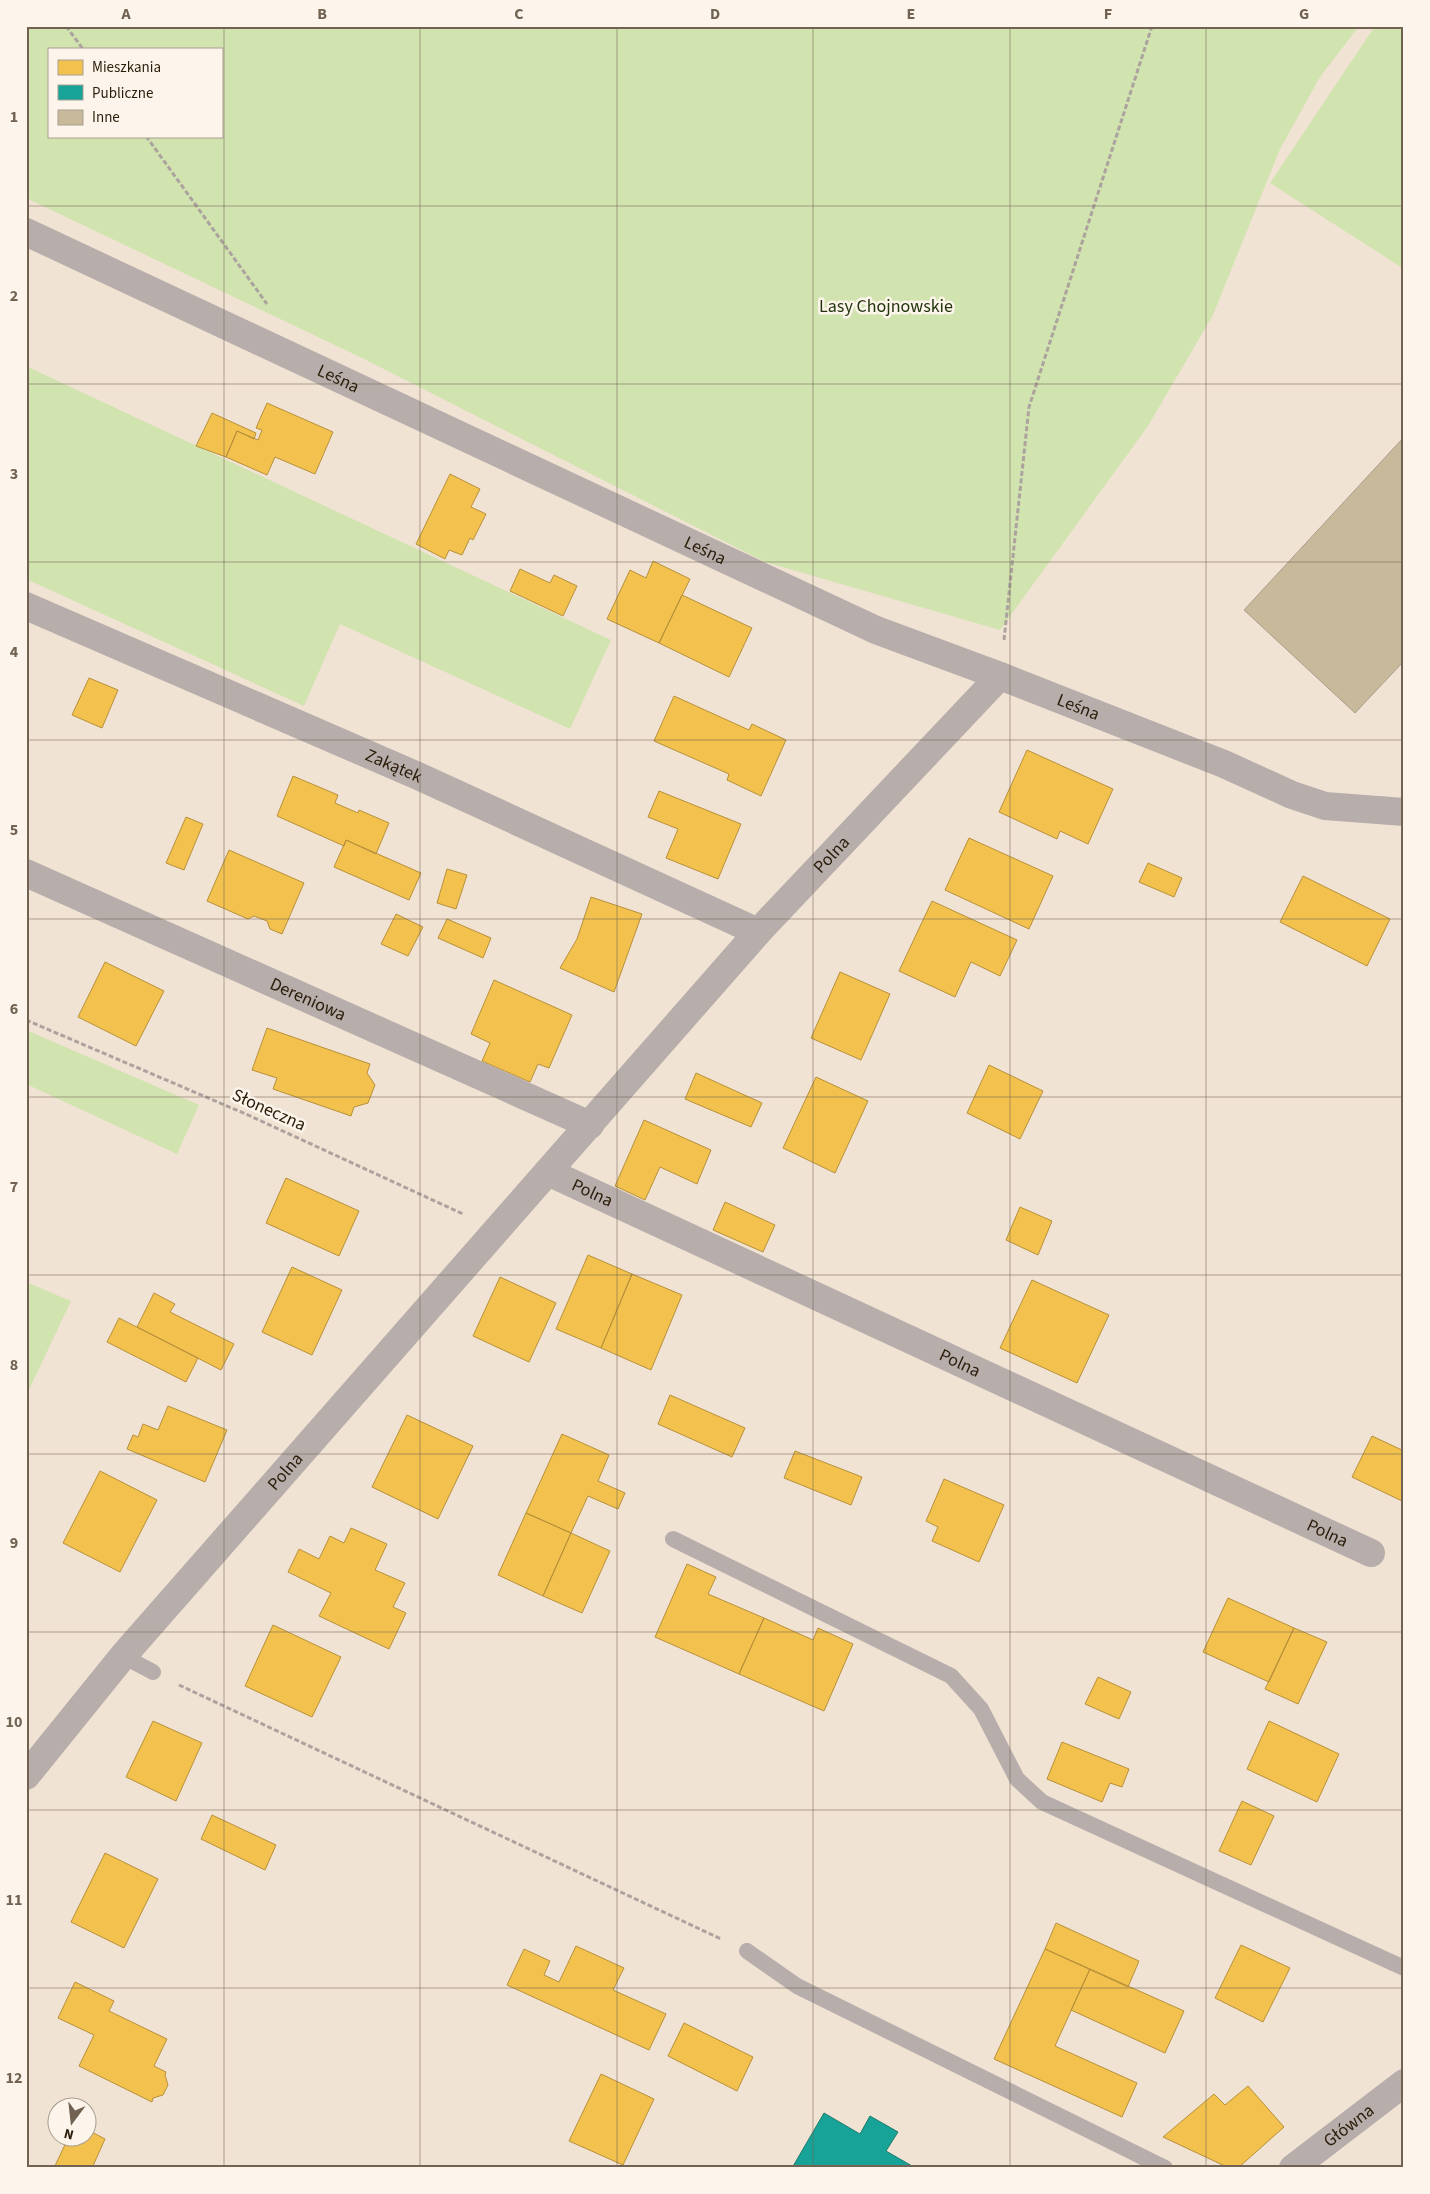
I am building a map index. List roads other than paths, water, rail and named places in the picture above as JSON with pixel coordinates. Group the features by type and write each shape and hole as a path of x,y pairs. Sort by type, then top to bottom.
{"street":[{"name":"Leśna","path":"26,232 876,630 1000,676 1224,764 1292,795 1325,806 1404,812"},
{"name":"Zakątek","path":"26,606 418,776 758,932"},
{"name":"Polna","path":"30,1763 758,932 1000,676"},
{"name":"Dereniowa","path":"26,873 590,1125"},
{"name":"Polna","path":"548,1172 1371,1553"},
{"name":"Główna","path":"1293,2168 1404,2083"}],"lane":[{"path":"673,1539 951,1676 981,1709 1017,1779 1042,1802 1404,1968"},
{"path":"123,1656 154,1672"},
{"path":"747,1951 797,1986 1165,2168"}],"park label":[{"name":"Lasy Chojnowskie","path":"886,306"}]}
